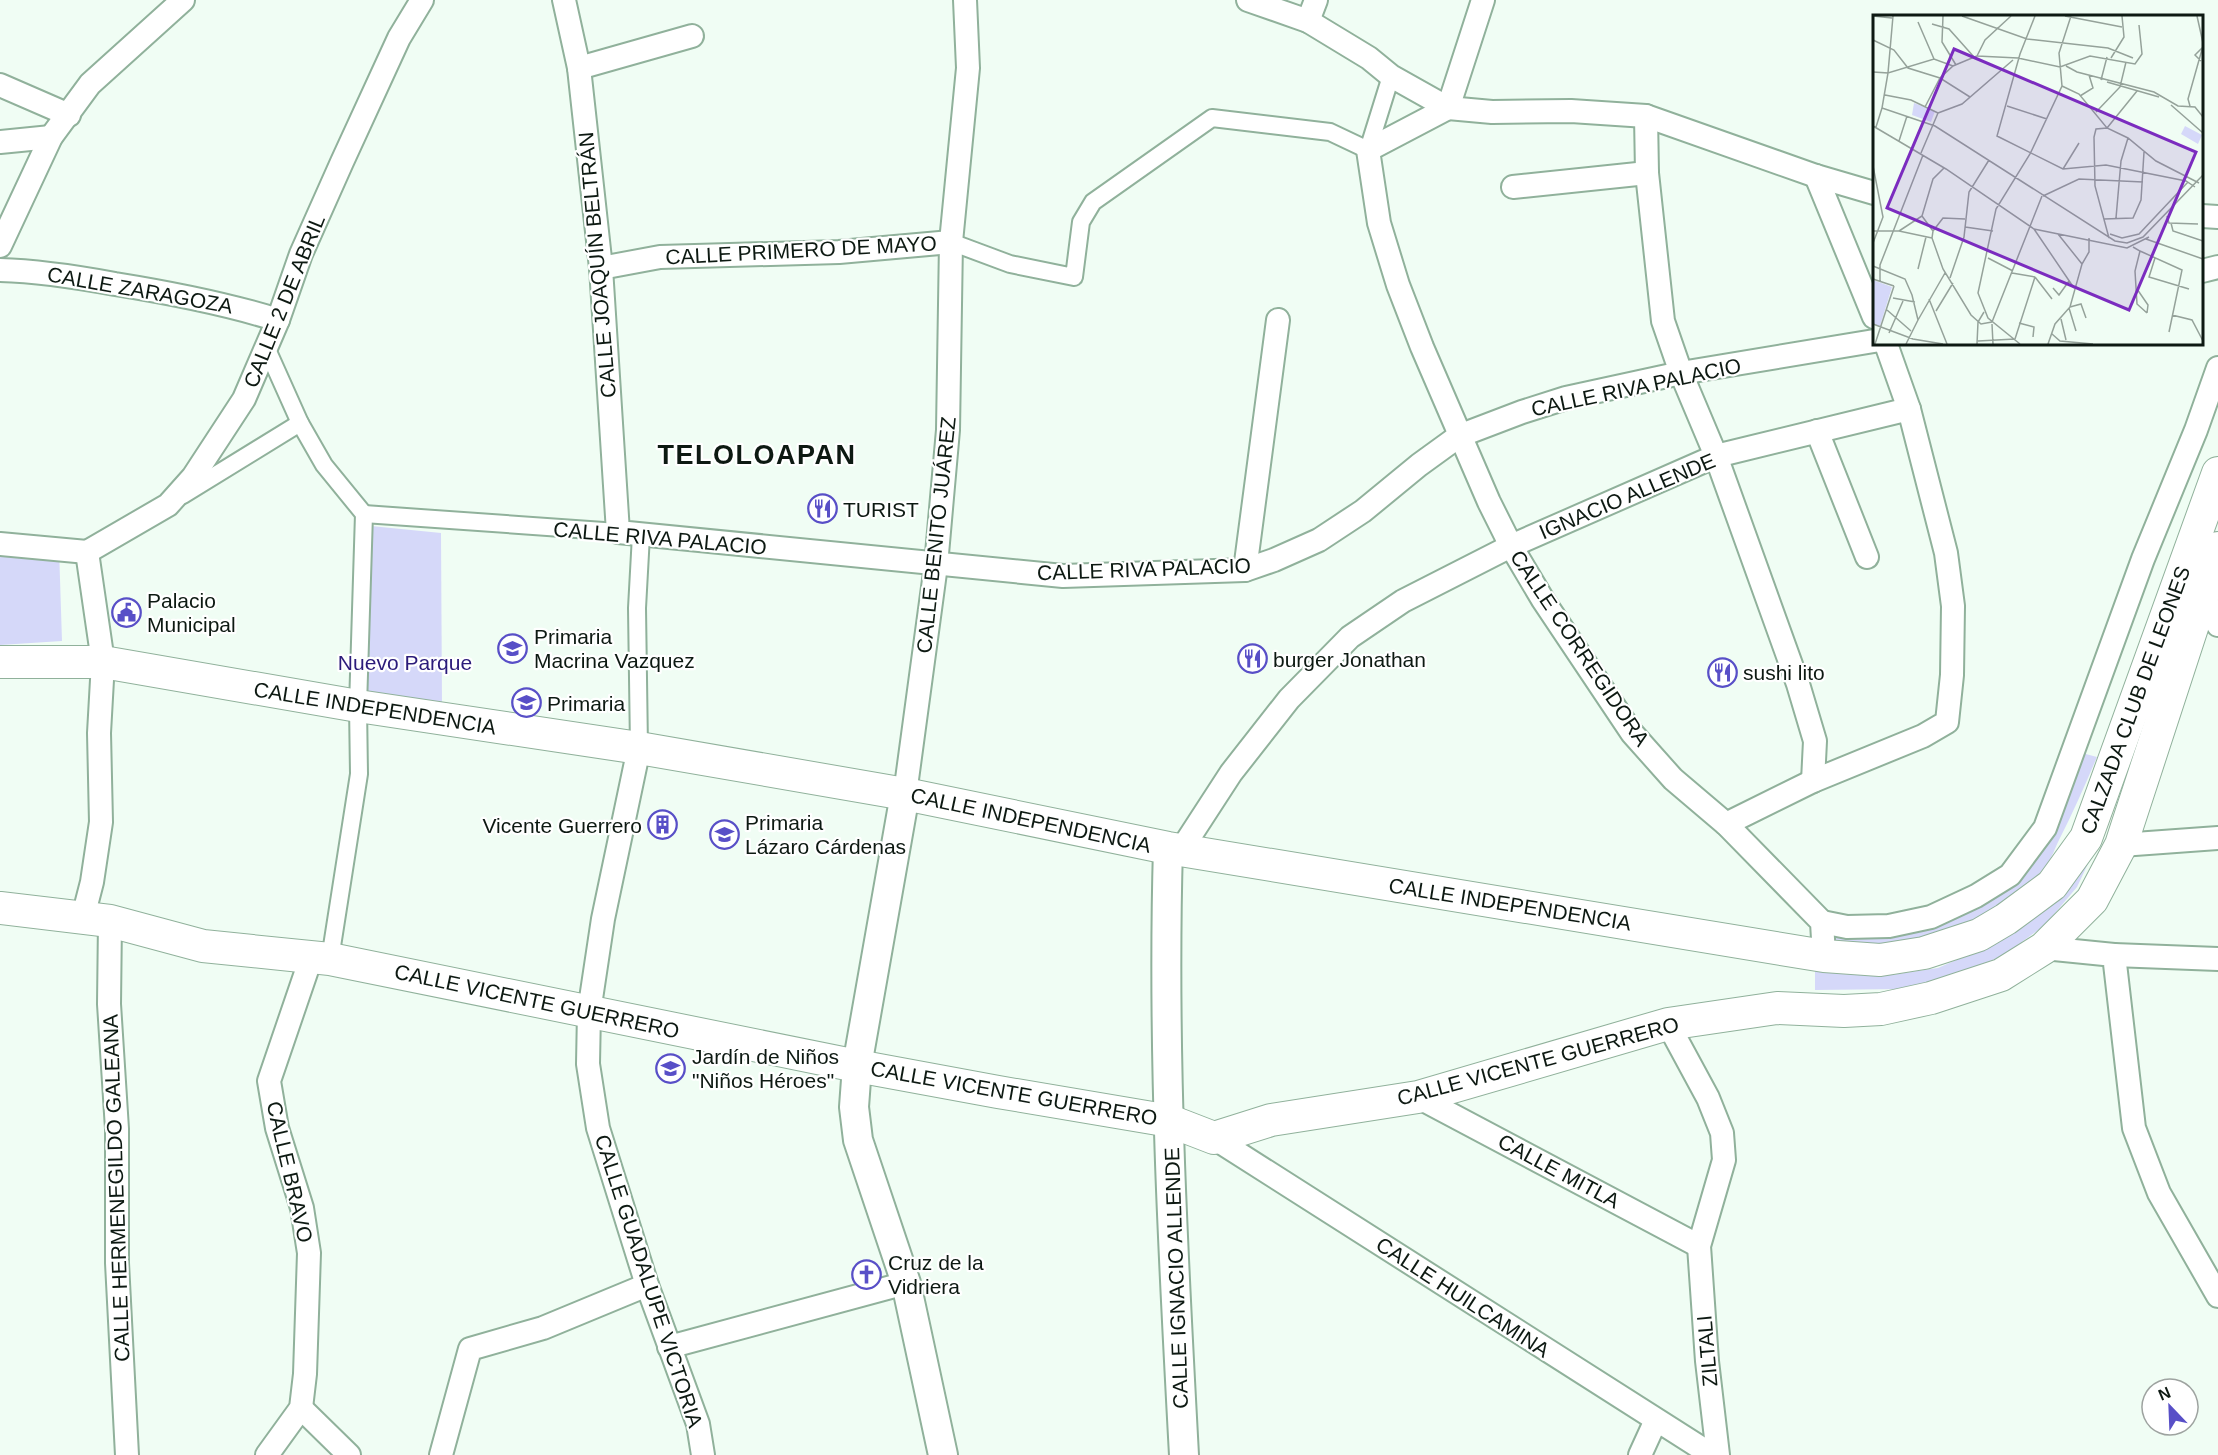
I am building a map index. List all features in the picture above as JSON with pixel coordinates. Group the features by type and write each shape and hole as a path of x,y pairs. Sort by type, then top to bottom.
{"main road":[{"name":"CALZADA CLUB DE LEONES","path":"1924,953 1979,935 2006,919 2052,885 2086,838 2218,473"},
{"name":"CALZADA CLUB DE LEONES","path":"1844,1011 1881,1009 1932,998 2001,975 2044,948 2092,900 2121,845 2218,548"},
{"name":"CALLE INDEPENDENCIA","path":"0,662 103,662 357,706 639,748 905,794 1174,849 1824,956 1880,960 1924,953"},
{"name":"CALLE VICENTE GUERRERO","path":"0,908 96,919 203,946 321,958 857,1066 1170,1121 1214,1138 1271,1120 1418,1097 1668,1024 1777,1008 1844,1011"}],"street":[{"path":"0,246 51,137 90,84 182,0"},
{"name":"CALLE 2 DE ABRIL","path":"87,552 168,504 193,477 244,399 278,320 301,254 399,38 422,0"},
{"name":"CALLE JOAQUÍN BELTRÁN","path":"564,0 579,68 601,268 618,532"},
{"name":"CALLE BENITO JUÁREZ","path":"943,1455 906,1283 858,1140 854,1107 857,1066 905,794 936,565 948,430 951,242 968,68 965,0"},
{"path":"1248,0 1308,21 1369,58 1390,76 1449,108 1492,112 1571,111 1646,117 1816,176 1873,192"},
{"path":"1308,21 1317,0"},
{"path":"1368,150 1449,108 1483,0"},
{"path":"579,68 692,36"},
{"path":"1368,150 1390,76"},
{"path":"0,85 69,115"},
{"path":"1646,117 1647,173 1663,321 1681,373 1716,456 1801,695 1815,741 1813,782"},
{"name":"CALLE PRIMERO DE MAYO","path":"601,268 660,257 839,252 951,242 1010,264 1074,278 1081,222 1093,202 1212,118 1330,132 1368,150"},
{"path":"0,142 51,137"},
{"name":"CALLE CORREGIDORA","path":"1368,150 1379,223 1398,285 1459,436 1511,546 1543,600 1632,733 1673,779 1726,824 1822,922"},
{"path":"1513,187 1647,173"},
{"path":"1816,176 1873,311"},
{"path":"2203,216 2218,217"},
{"path":"2203,271 2218,267"},
{"name":"CALLE ZARAGOZA","path":"0,270 34,271 228,304 278,320"},
{"path":"1245,570 1278,320"},
{"name":"CALLE RIVA PALACIO","path":"364,514 618,532 1063,576 1245,570 1319,540 1363,511 1459,436 1566,398 1681,373 1873,341"},
{"path":"1726,824 1813,782 1923,736 1947,722 1952,675 1953,606 1946,554 1910,409 1886,345"},
{"path":"266,347 300,423 330,474 364,514 357,706 359,774 321,958"},
{"path":"1824,956 1822,922 1846,927 1889,926 1931,917 1976,896 2010,874 2045,828 2143,559 2196,430 2218,368"},
{"name":"IGNACIO ALLENDE","path":"1174,849 1289,699 1350,637 1403,601 1511,546 1716,456 1910,409"},
{"path":"168,504 300,423"},
{"path":"1817,431 1867,557"},
{"name":"CALLE GUADALUPE VICTORIA","path":"641,536 637,608 639,748 603,919 589,1012 588,1064 598,1128 647,1285 698,1425 703,1455"},
{"path":"0,544 87,552"},
{"name":"CALLE HERMENEGILDO GALEANA","path":"87,552 103,662 99,733 101,822 92,882 109,1004 117,1129 117,1263 127,1455"},
{"path":"2202,593 2218,625"},
{"path":"2121,845 2218,838"},
{"name":"CALLE IGNACIO ALLENDE","path":"1174,849 1165,939 1176,1304 1184,1455"},
{"path":"2044,948 2114,955 2218,959"},
{"path":"2114,955 2134,1128 2159,1193 2218,1296"},
{"name":"CALLE BRAVO","path":"267,1455 301,1408 305,1374 309,1253 302,1208 278,1128 269,1081 321,958"},
{"path":"1668,1024 1708,1098 1722,1133 1724,1161 1699,1246"},
{"name":"CALLE MITLA","path":"1418,1097 1699,1246"},
{"name":"CALLE HUILCAMINA","path":"1214,1138 1712,1455"},
{"name":"ZILTALI","path":"1699,1246 1707,1361 1718,1455"},
{"path":"2193,1249 2218,1265"},
{"path":"669,1347 906,1283"},
{"path":"441,1455 470,1349 543,1328 647,1285"},
{"path":"301,1408 349,1455"},
{"path":"1640,1455 1656,1420"}],"green space":[{"name":"Nuevo Parque","path":"371,526 441,533 442,706 366,692"},
{"path":"59,548 62,641 0,645 0,550"},
{"path":"2150,697 2111,815 2077,887 2045,925 2004,955 1956,976 1902,989 1815,990 1815,966 1839,974 1891,975 1938,968 1995,943 2031,919"},
{"path":"2082,753 2097,757 2052,856 2027,887 2004,906 1978,921 1922,940 1892,945 1833,944 1828,936 1960,915 1995,898 2027,869"}],"place":[{"name":"TURIST","path":"822,509"},
{"name":"Palacio Municipal","path":"126,612"},
{"name":"Primaria Macrina Vazquez","path":"513,648"},
{"name":"burger Jonathan","path":"1252,659"},
{"name":"sushi lito","path":"1722,672"},
{"name":"Primaria","path":"526,703"},
{"name":"Vicente Guerrero","path":"663,825"},
{"name":"Primaria Lázaro Cárdenas","path":"724,834"},
{"name":"Jardín de Niños \"Niños Héroes\"","path":"671,1068"},
{"name":"Cruz de la Vidriera","path":"867,1274"}],"district":[{"name":"TELOLOAPAN","path":"757,455"}]}
